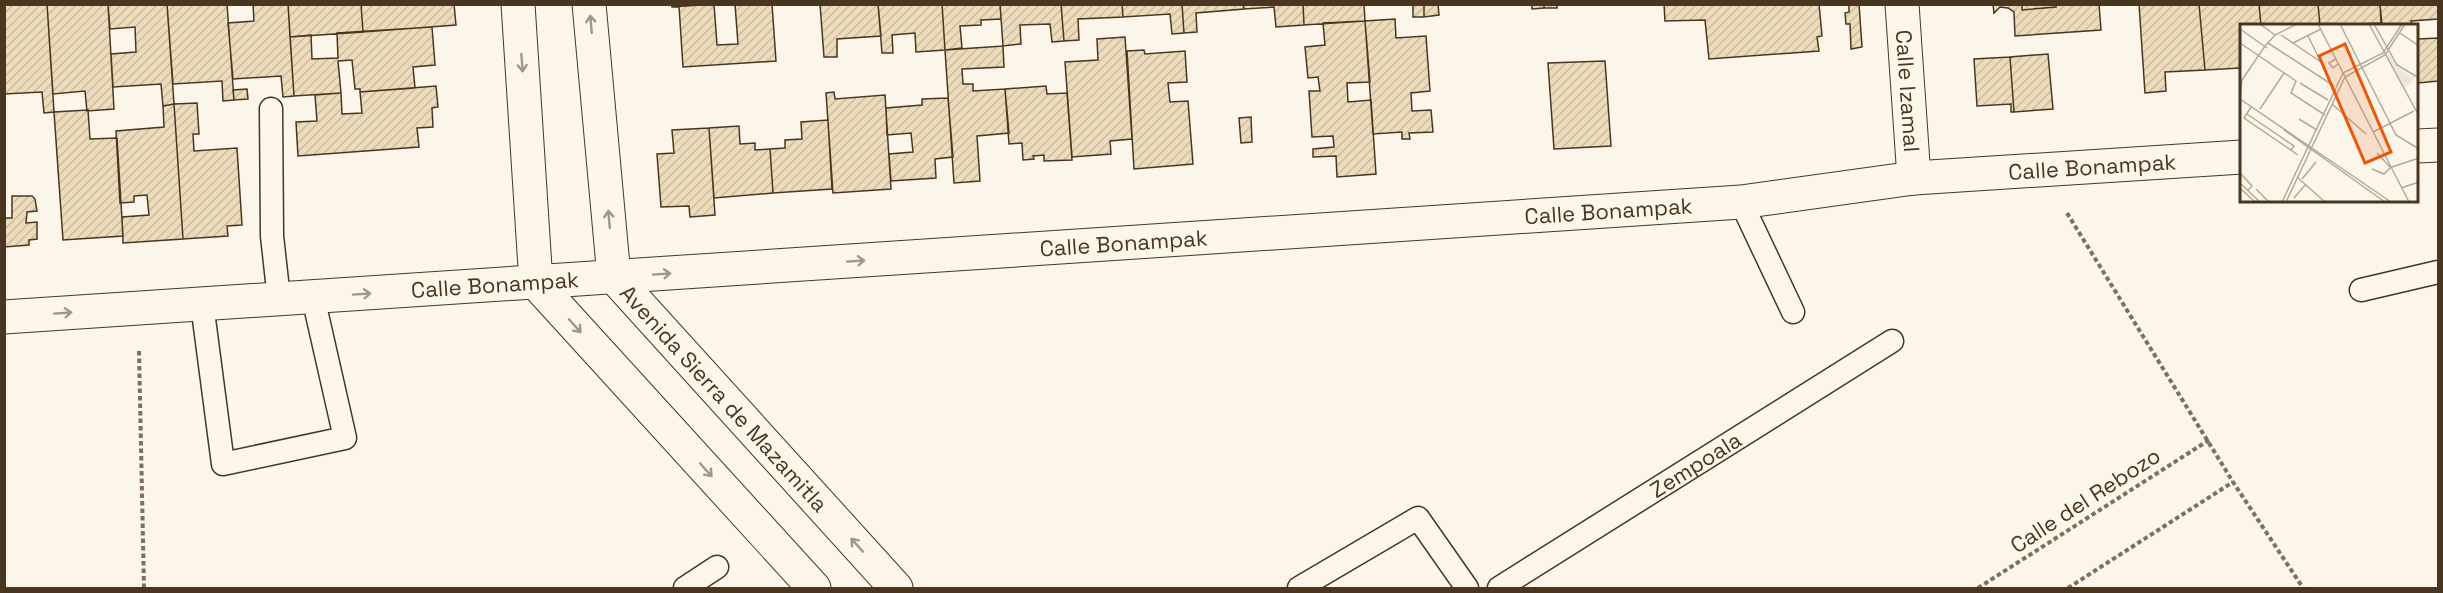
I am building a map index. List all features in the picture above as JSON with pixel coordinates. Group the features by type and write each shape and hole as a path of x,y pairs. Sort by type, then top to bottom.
{"street":[{"path":"519,4 536,283 814,588"},
{"name":"Avenida Sierra de Mazamitla","path":"589,4 614,277 896,588"},
{"name":"Calle Izamal","path":"1902,4 1914,178"},
{"path":"2419,146 2439,145"},
{"name":"Calle Bonampak","path":"4,317 1741,202 1914,178 2240,157"}],"lane":[{"path":"271,109 272,236 279,299"},
{"path":"1741,202 1793,312"},
{"path":"2361,291 2439,272"},
{"path":"202,304 223,464 345,438 313,297"},
{"name":"Zempoala","path":"1499,588 1892,341"},
{"path":"1299,588 1418,518 1467,588"},
{"path":"685,588 717,567"}],"path":[{"path":"2040,169 2233,482 2303,588"},
{"path":"138,308 144,588"},
{"name":"Calle del Rebozo","path":"1978,588 2209,440"},
{"path":"2068,588 2233,482"}],"building":[{"path":"4,4 47,4 54,112 44,113 42,92 4,94"},
{"path":"47,4 108,4 114,109 87,111 85,91 53,94"},
{"path":"108,4 167,4 174,104 163,106 161,84 113,87 111,54 136,52 135,27 110,29"},
{"path":"167,4 227,4 234,100 223,101 222,81 173,84"},
{"path":"253,4 288,4 294,96 283,97 281,76 233,79 228,23 254,21"},
{"path":"288,4 361,4 363,32 290,37"},
{"path":"361,4 454,4 456,25 363,32"},
{"path":"671,4 700,4 700,5 672,7"},
{"path":"714,4 717,45 738,44 735,4 772,4 776,61 683,67 679,6"},
{"path":"820,4 878,4 881,36 837,39 837,57 824,57"},
{"path":"878,4 942,4 945,50 916,52 915,33 892,35 893,53 882,53"},
{"path":"942,4 1000,4 1001,19 981,20 981,25 960,26 962,48 945,50"},
{"path":"1000,4 1061,4 1064,41 1052,42 1050,24 1020,25 1021,44 1003,46"},
{"path":"1061,4 1122,4 1123,17 1078,19 1079,40 1064,41"},
{"path":"1122,4 1182,4 1184,33 1172,34 1170,14 1123,17"},
{"path":"1182,4 1243,4 1244,9 1196,13 1197,32 1184,33"},
{"path":"1243,4 1303,4 1304,25 1276,27 1274,7 1244,9"},
{"path":"1303,4 1364,4 1365,21 1304,25"},
{"path":"1413,4 1424,4 1424,17 1413,17"},
{"path":"1424,4 1438,4 1439,15 1424,17"},
{"path":"1532,4 1544,4 1544,8 1532,9"},
{"path":"1544,4 1557,4 1557,8 1544,8"},
{"path":"1664,4 1819,4 1822,36 1817,37 1819,51 1709,59 1705,20 1665,21"},
{"path":"1849,4 1859,4 1862,47 1851,49 1850,24 1846,24 1845,13 1849,12"},
{"path":"1993,4 2022,4 2022,10 2056,7 2056,4 2099,4 2101,30 2015,36 2014,12 2000,7 1994,13"},
{"path":"2022,4 2056,4 2056,7 2022,10"},
{"path":"2139,4 2199,4 2205,70 2165,72 2166,91 2145,93"},
{"path":"2199,4 2259,4 2261,24 2240,24 2240,68 2205,70"},
{"path":"2259,4 2318,4 2320,24 2261,24"},
{"path":"2318,4 2380,4 2381,23 2320,24"},
{"path":"2380,4 2438,4 2438,19 2411,21 2412,24 2382,24"},
{"path":"1395,19 1396,38 1426,36 1430,91 1411,93 1412,111 1431,110 1433,132 1409,133 1410,139 1402,139 1402,132 1373,134 1365,21"},
{"path":"1365,21 1370,82 1347,83 1348,102 1371,100 1376,174 1337,177 1336,156 1313,157 1313,149 1334,147 1333,136 1312,137 1309,91 1320,91 1318,77 1308,78 1305,47 1325,45 1323,23"},
{"path":"432,27 435,65 413,67 415,88 360,92 360,89 355,89 352,60 338,61 341,93 294,96 290,37 311,35 312,59 338,58 337,33"},
{"path":"1125,37 1132,139 1110,141 1111,154 1072,157 1065,62 1098,60 1097,39"},
{"path":"2438,38 2438,81 2419,83 2419,39"},
{"path":"1003,46 1004,67 962,69 963,84 973,84 973,91 1005,89 1009,133 977,136 980,181 954,183 945,50"},
{"path":"1144,50 1145,54 1185,51 1187,82 1168,83 1170,102 1188,101 1193,164 1134,169 1127,51"},
{"path":"2048,54 2053,109 2014,112 2010,57"},
{"path":"2010,57 2014,112 2011,112 2011,104 1977,106 1974,59"},
{"path":"1605,61 1611,146 1554,149 1548,63"},
{"path":"436,86 438,107 432,108 433,127 417,128 419,147 298,156 296,122 317,121 315,95 341,93 342,114 362,113 360,92"},
{"path":"1046,86 1047,94 1067,93 1072,160 1044,161 1044,155 1023,160 1022,143 1009,144 1005,89"},
{"path":"247,89 248,99 234,100 233,90"},
{"path":"834,92 835,99 885,95 891,189 833,193 826,93"},
{"path":"948,98 953,157 935,159 936,178 891,181 889,154 913,152 911,133 887,135 886,108 922,105 922,99"},
{"path":"197,103 199,134 193,134 194,151 237,148 242,225 227,226 228,236 183,239 174,104"},
{"path":"174,104 183,239 123,243 122,217 149,215 147,195 134,196 134,202 120,203 116,131 164,127 163,106"},
{"path":"88,110 90,139 117,138 123,236 63,240 54,112"},
{"path":"1251,117 1252,142 1241,143 1239,118"},
{"path":"828,120 832,189 773,193 770,149 785,148 785,140 802,139 801,122"},
{"path":"739,126 740,144 755,143 755,150 770,149 773,193 714,198 709,128"},
{"path":"709,128 715,215 690,217 689,206 661,207 657,154 674,153 672,130"},
{"path":"12,196 32,196 35,199 37,211 27,212 26,223 37,222 37,239 29,240 29,245 4,247 4,218 12,218"}]}
